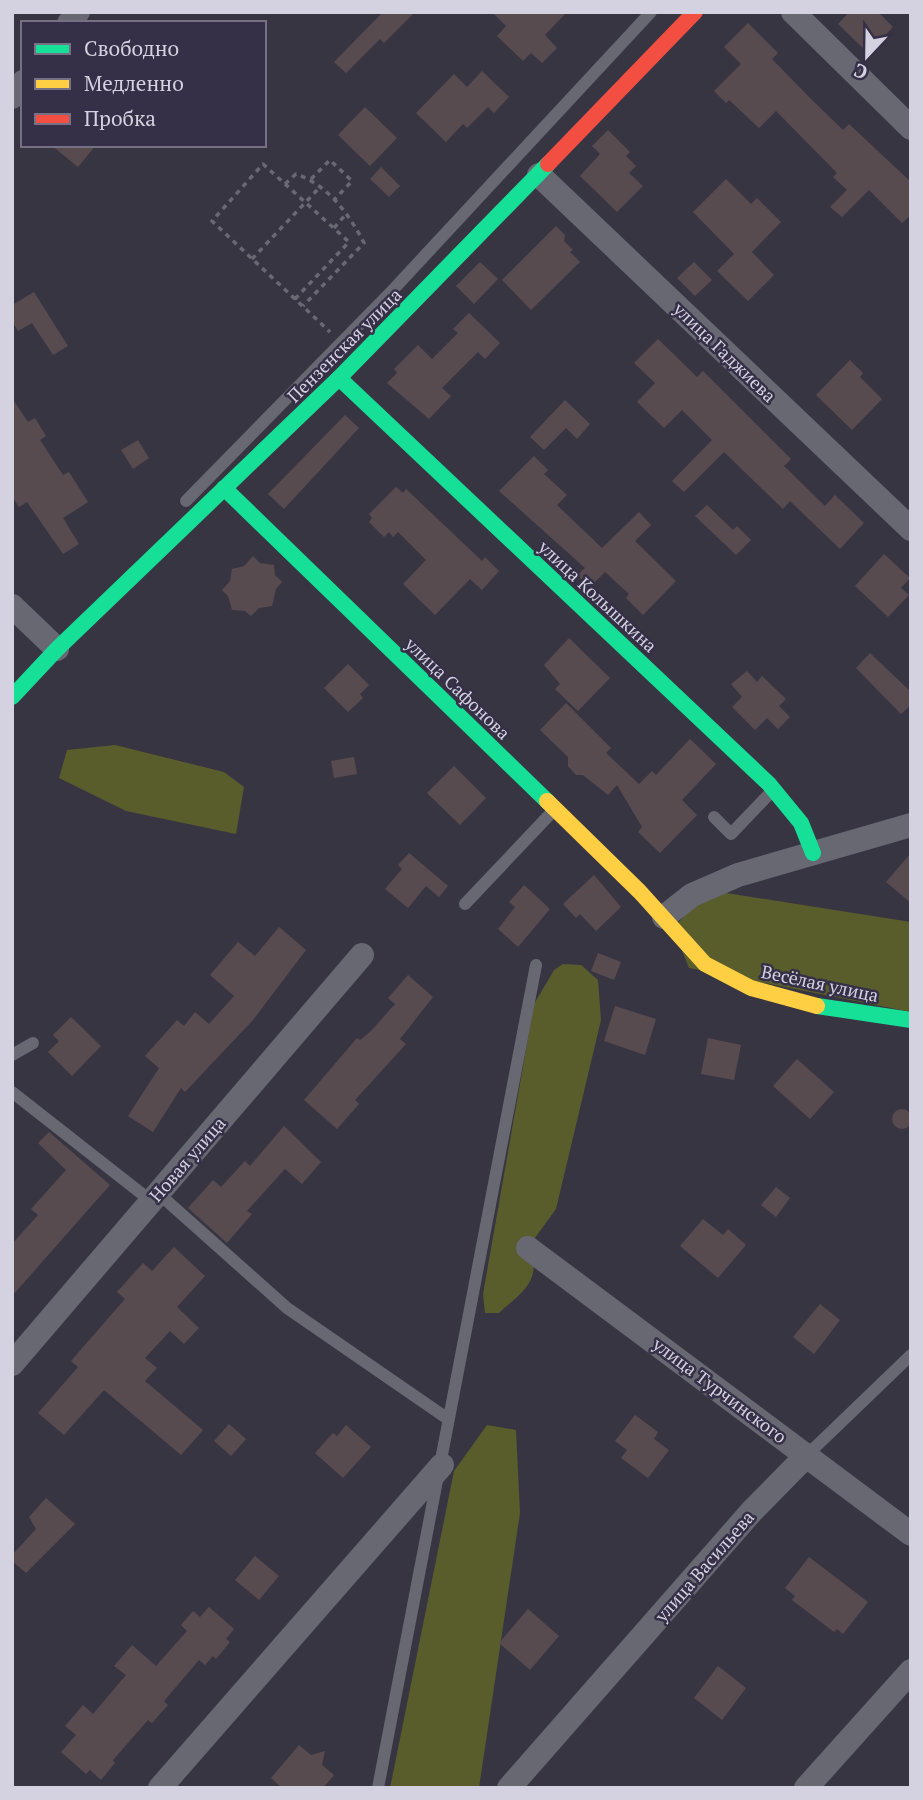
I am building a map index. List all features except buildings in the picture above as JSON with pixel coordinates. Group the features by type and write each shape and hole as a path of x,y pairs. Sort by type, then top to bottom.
{"street":[{"name":"Пензенская улица","path":"12,697 57,649 339,378 540,175 695,12"},
{"path":"793,12 911,128"},
{"name":"улица Гаджиева","path":"540,175 911,529"},
{"name":"улица Колышкина","path":"339,378 774,790 802,822 813,853"},
{"name":"улица Сафонова","path":"224,488 664,917"},
{"path":"12,606 57,649"},
{"path":"664,917 692,895 727,880 911,825"},
{"name":"Весёлая улица","path":"664,917 704,964 743,986 770,995 911,1020"},
{"name":"Новая улица","path":"12,1364 362,955"},
{"name":"улица Турчинского","path":"528,1248 911,1534"},
{"name":"улица Васильева","path":"509,1788 752,1511 807,1455"},
{"path":"160,1788 442,1465"},
{"path":"806,1788 911,1671"}],"lane":[{"path":"176,513 342,343 651,12"},
{"path":"57,649 166,524"},
{"path":"714,817 731,834 774,790"},
{"path":"466,904 555,809"},
{"path":"378,1788 536,965"},
{"path":"12,1055 33,1043"},
{"path":"12,1092 155,1197 288,1308 448,1419"},
{"name":"улица Васильева","path":"807,1455 911,1355"}],"path":[{"path":"312,179 330,159 352,181 334,200"},
{"path":"295,299 349,242 263,164 212,221 252,259 342,343"},
{"path":"285,184 296,174 312,179 348,213 364,243 303,306"},
{"path":"252,259 320,187"},
{"path":"334,228 348,213"},
{"path":"324,269 332,276"}],"green space":[{"path":"115,745 224,772 244,787 236,834 126,811 59,778 67,750"},
{"path":"720,892 911,922 911,1012 689,968 673,928 694,906"},
{"path":"563,964 581,965 598,980 601,1020 556,1209 532,1242 532,1276 524,1290 499,1313 485,1313 483,1294 534,1004 554,970"},
{"path":"487,1425 516,1430 520,1513 479,1788 390,1788 454,1471"}],"traffic: fast":[{"path":"12,697 57,649 339,378 548,164"},
{"path":"339,378 769,784 801,823 813,853"},
{"path":"224,488 547,801"},
{"path":"817,1006 911,1020"}],"traffic: slow":[{"path":"547,801 640,892 705,964 751,988 817,1006"}],"traffic: jam":[{"path":"548,164 695,12"}]}
